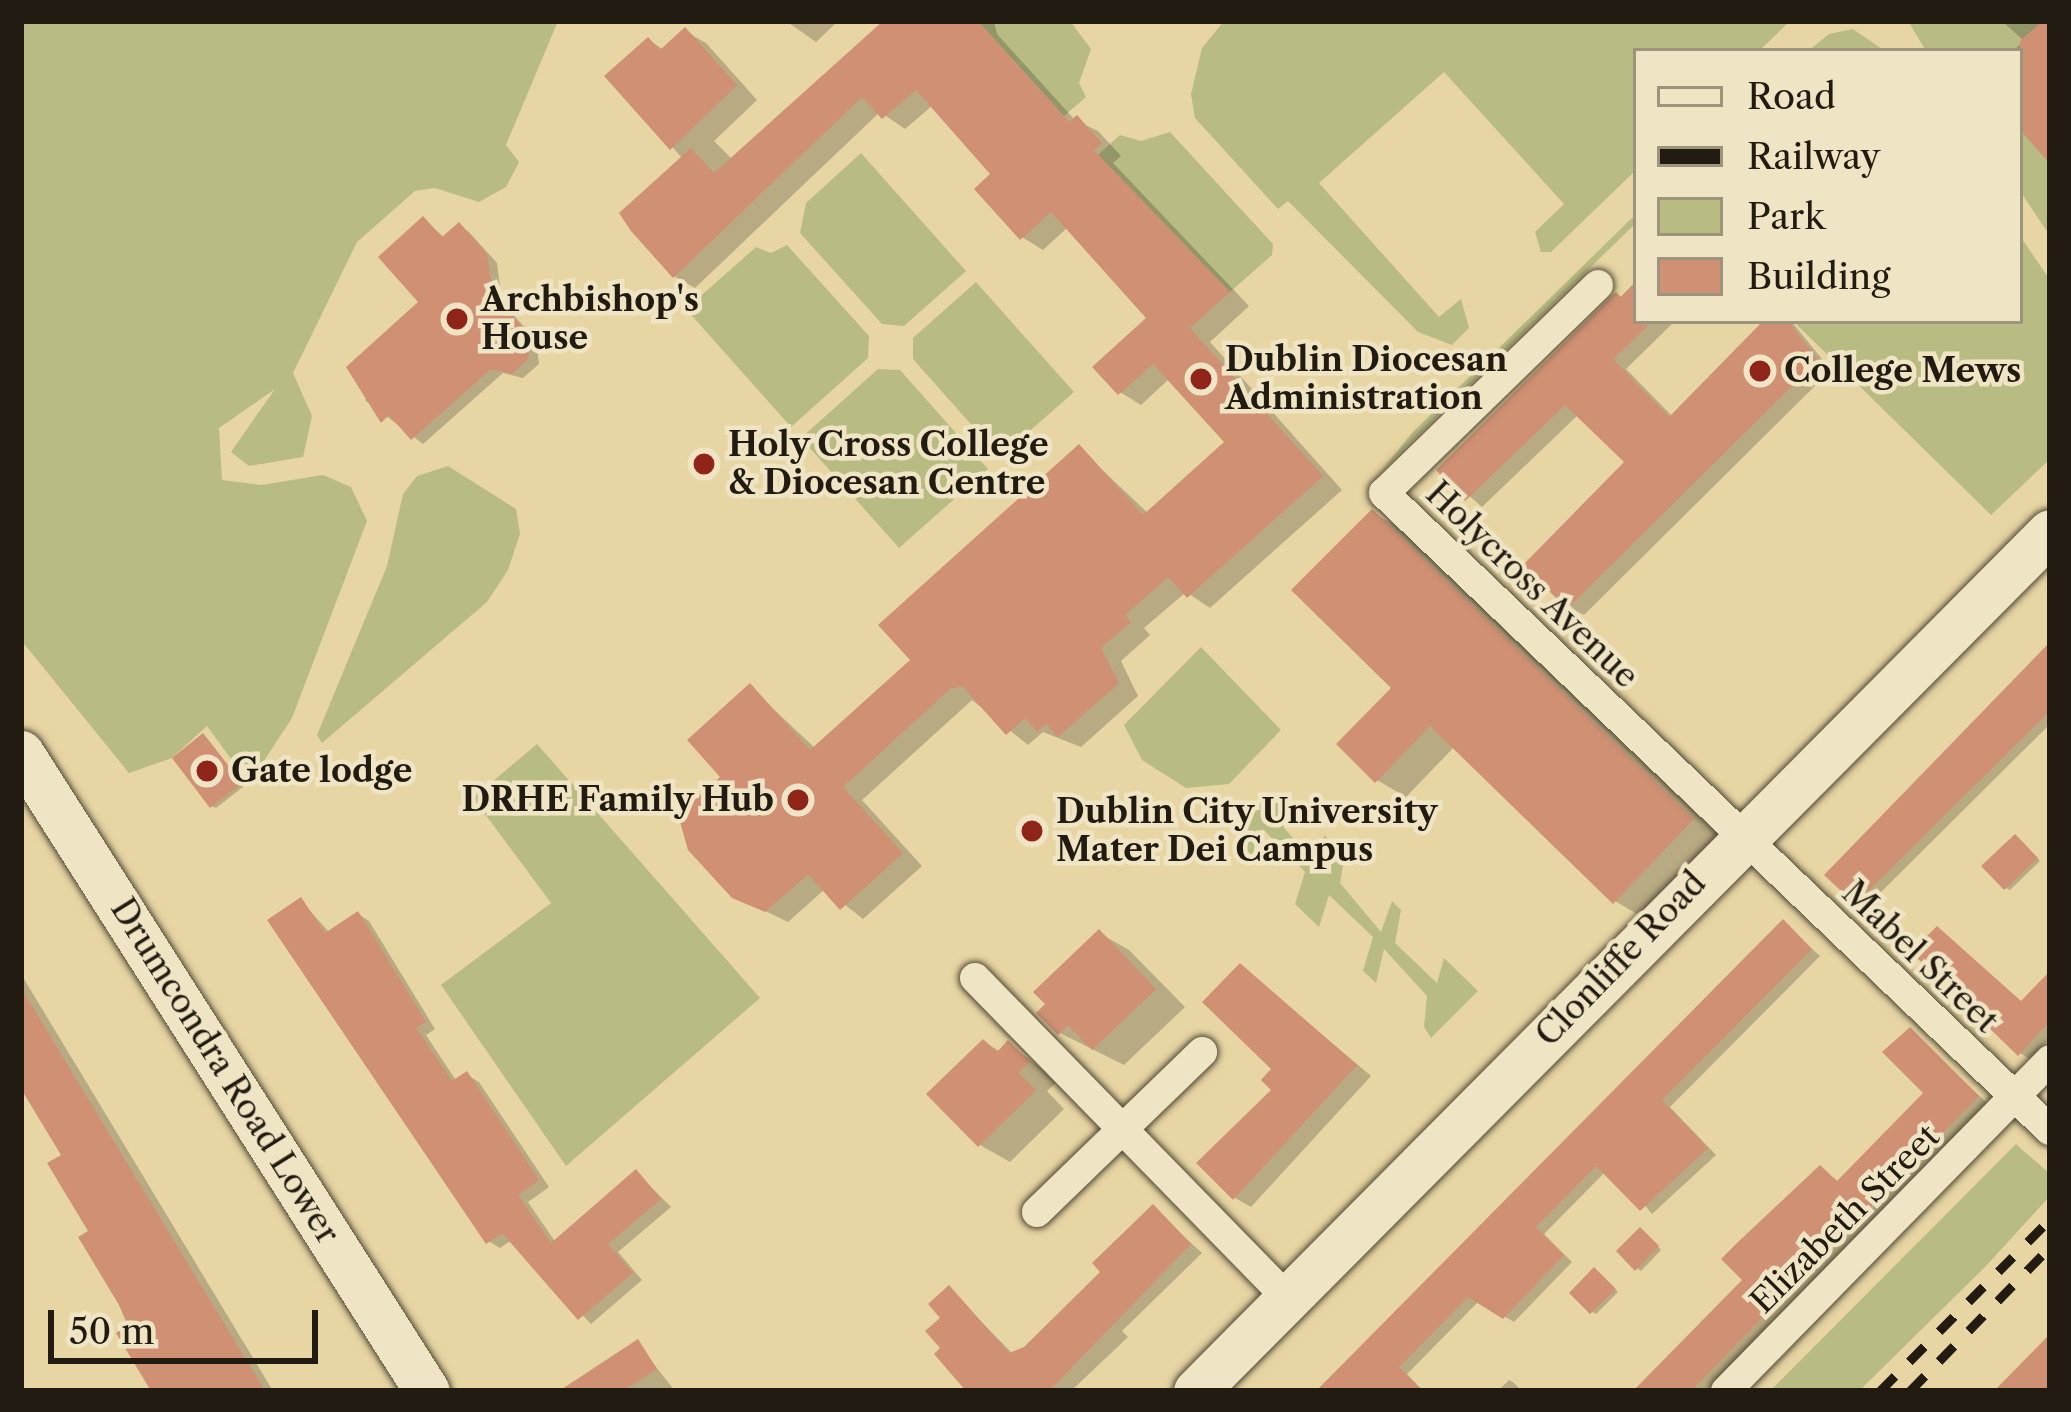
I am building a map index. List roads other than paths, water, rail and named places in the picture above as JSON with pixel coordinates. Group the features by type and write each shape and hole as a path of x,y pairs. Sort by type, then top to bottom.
{"main road":[{"name":"Clonliffe Road","path":"1196,1391 1741,836 2050,532"},
{"name":"Drumcondra Road Lower","path":"21,753 427,1391"}],"street":[{"name":"Holycross Avenue","path":"1598,285 1384,493 1741,836"},
{"name":"Mabel Street","path":"1741,836 2050,1130"},
{"path":"975,978 1288,1299"},
{"path":"1037,1212 1202,1052"},
{"name":"Elizabeth Street","path":"1726,1391 2050,1060"}],"railway":[{"path":"1880,1391 2050,1219"},
{"path":"1910,1391 2050,1247"}],"place":[{"name":"Archbishop's House","path":"457,319"},
{"name":"College Mews","path":"1760,371"},
{"name":"Dublin Diocesan Administration","path":"1201,379"},
{"name":"Holy Cross College & Diocesan Centre","path":"704,464"},
{"name":"Gate lodge","path":"207,771"},
{"name":"DRHE Family Hub","path":"798,800"},
{"name":"Dublin City University Mater Dei Campus","path":"1032,831"}]}
